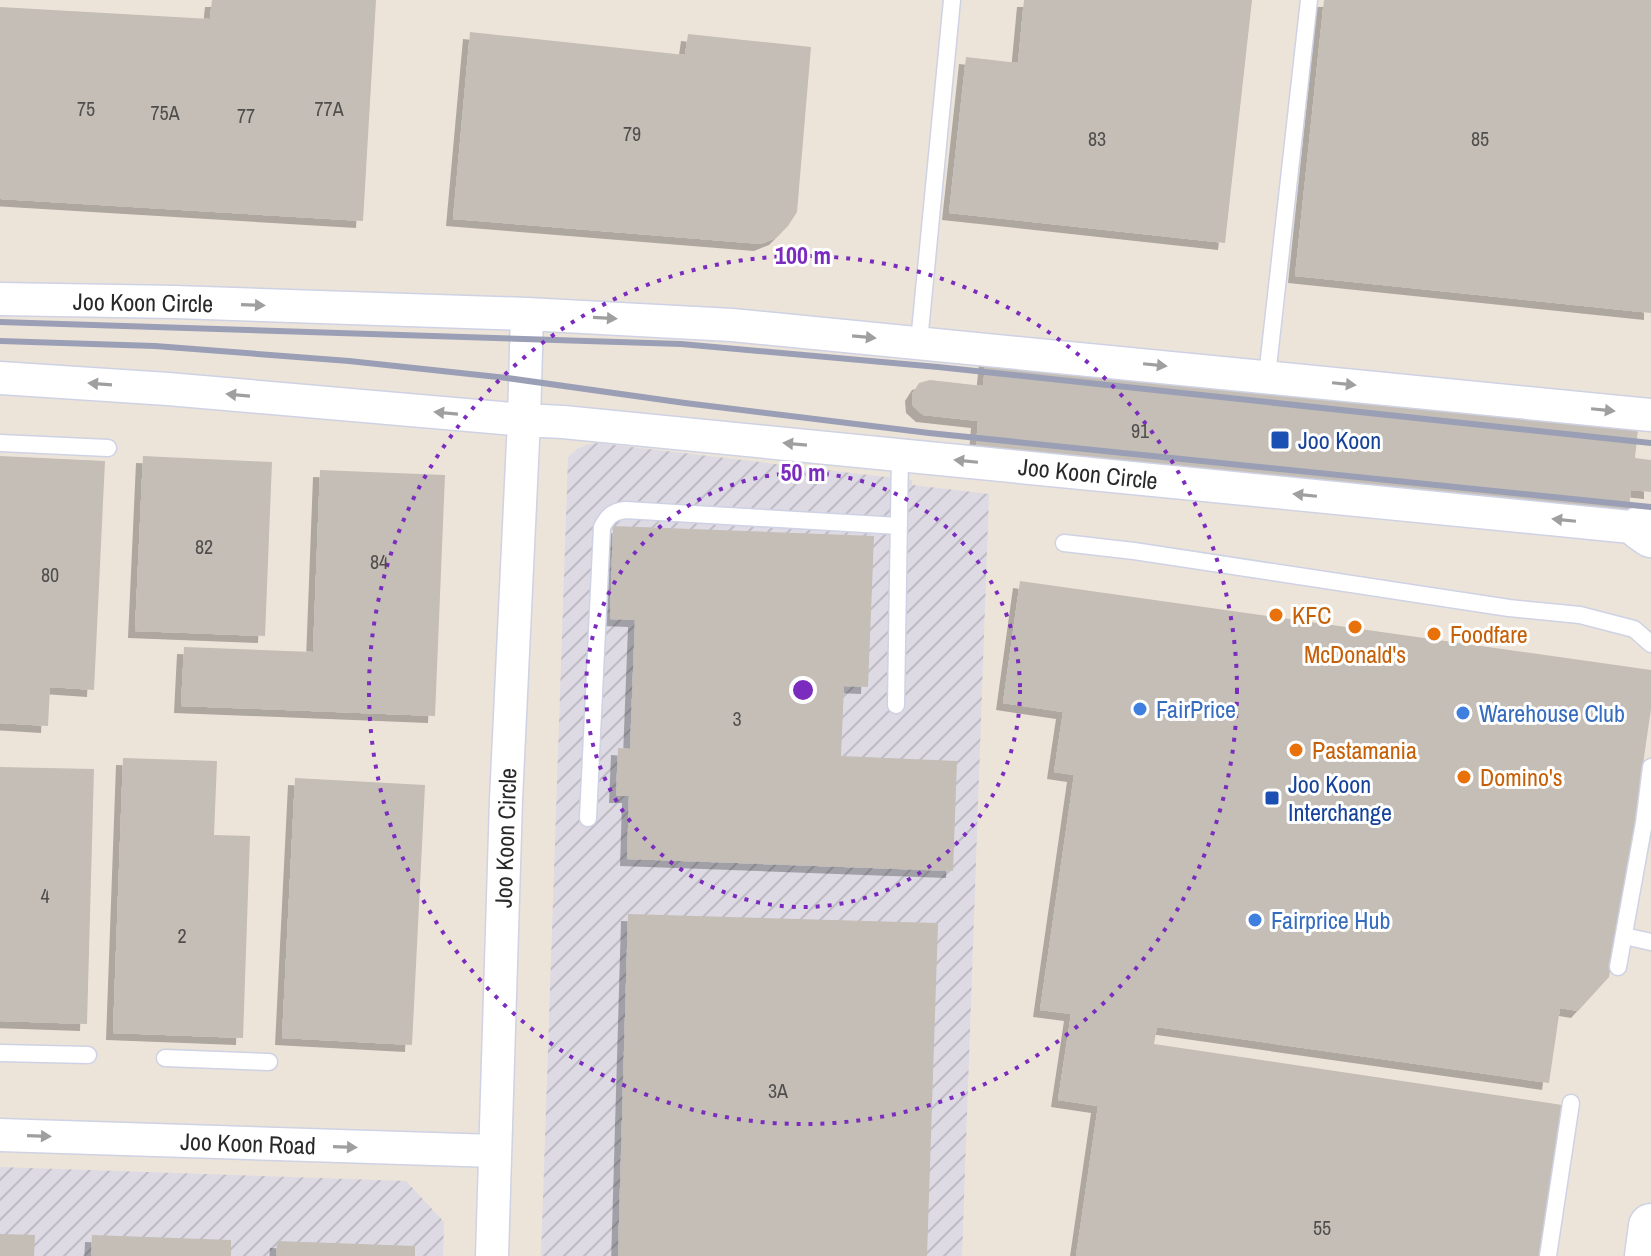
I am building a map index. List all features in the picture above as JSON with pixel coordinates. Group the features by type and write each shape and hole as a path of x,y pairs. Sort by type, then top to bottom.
{"main road":[{"path":"1647,1256 1651,1226"}],"street":[{"name":"Joo Koon Circle","path":"0,299 527,314 732,325 1651,415"},
{"name":"Joo Koon Circle","path":"492,1256 506,800 527,314"},
{"name":"Joo Koon Circle","path":"0,378 563,422 1648,530"},
{"name":"Joo Koon Road","path":"0,1135 495,1151"}],"lane":[{"path":"919,342 952,0"},
{"path":"1267,376 1309,0"},
{"path":"0,443 108,448"},
{"path":"896,705 900,454"},
{"path":"588,818 602,527 607,517 625,510 899,526"},
{"path":"1064,543 1509,608 1580,615 1634,629 1651,644"},
{"path":"1618,967 1647,824 1651,767"},
{"path":"1624,936 1651,942"},
{"path":"0,1053 88,1055"},
{"path":"165,1058 269,1062"},
{"path":"1548,1256 1571,1103"}],"shaded area":[{"path":"597,443 912,480 912,485 989,494 962,1256 541,1256 568,457 577,449"},
{"path":"0,1167 406,1181 444,1222 443,1256 0,1256"}],"building":[{"path":"212,0 376,0 363,221 0,199 0,7 210,19"},
{"path":"1024,0 1252,0 1225,243 949,213 966,57 1018,63"},
{"path":"1324,0 1651,0 1651,313 1295,276"},
{"path":"470,32 685,55 688,34 811,47 797,212 776,238 761,244 453,219"},
{"path":"986,357 1638,429 1635,458 1651,460 1651,492 1631,490 1628,516 976,445 978,421 923,415 913,406 912,394 919,383 930,380 983,386"},
{"path":"0,456 105,461 94,690 50,687 48,726 0,723"},
{"path":"143,456 272,462 265,636 135,631"},
{"path":"320,470 445,475 435,716 181,706 184,647 313,652"},
{"path":"613,526 874,536 868,687 844,686 841,756 957,761 953,871 627,859 629,796 616,796 618,748 630,749 635,620 610,619"},
{"name":"Fairprice Hub","path":"1020,581 1651,670 1651,709 1609,977 1578,1011 1560,1008 1549,1083 1157,1027 1154,1044 1569,1106 1546,1256 1076,1256 1098,1106 1058,1100 1071,1014 1040,1010 1074,775 1054,772 1063,712 1003,703"},
{"path":"123,758 217,761 214,835 250,836 243,1038 113,1033"},
{"path":"0,767 94,769 87,1024 0,1021"},
{"path":"295,778 425,785 412,1045 282,1038"},
{"path":"628,914 938,923 927,1256 618,1256"},
{"path":"0,1234 35,1235 34,1256 0,1256"},
{"path":"92,1235 231,1240 231,1256 91,1256"},
{"path":"277,1241 415,1246 415,1256 276,1256"}],"railway":[{"path":"0,322 681,344 938,367 1651,443"},
{"path":"0,341 155,346 349,361 507,378 929,433 1651,507"}],"place":[{"name":"Joo Koon","path":"1280,440"},
{"name":"KFC","path":"1276,615"},
{"name":"McDonald's","path":"1355,627"},
{"name":"Foodfare","path":"1434,634"},
{"name":"FairPrice","path":"1140,709"},
{"name":"Warehouse Club","path":"1463,713"},
{"name":"Pastamania","path":"1296,750"},
{"name":"Domino's","path":"1464,777"},
{"name":"Joo Koon Interchange","path":"1272,798"},
{"name":"Fairprice Hub","path":"1255,920"}]}
